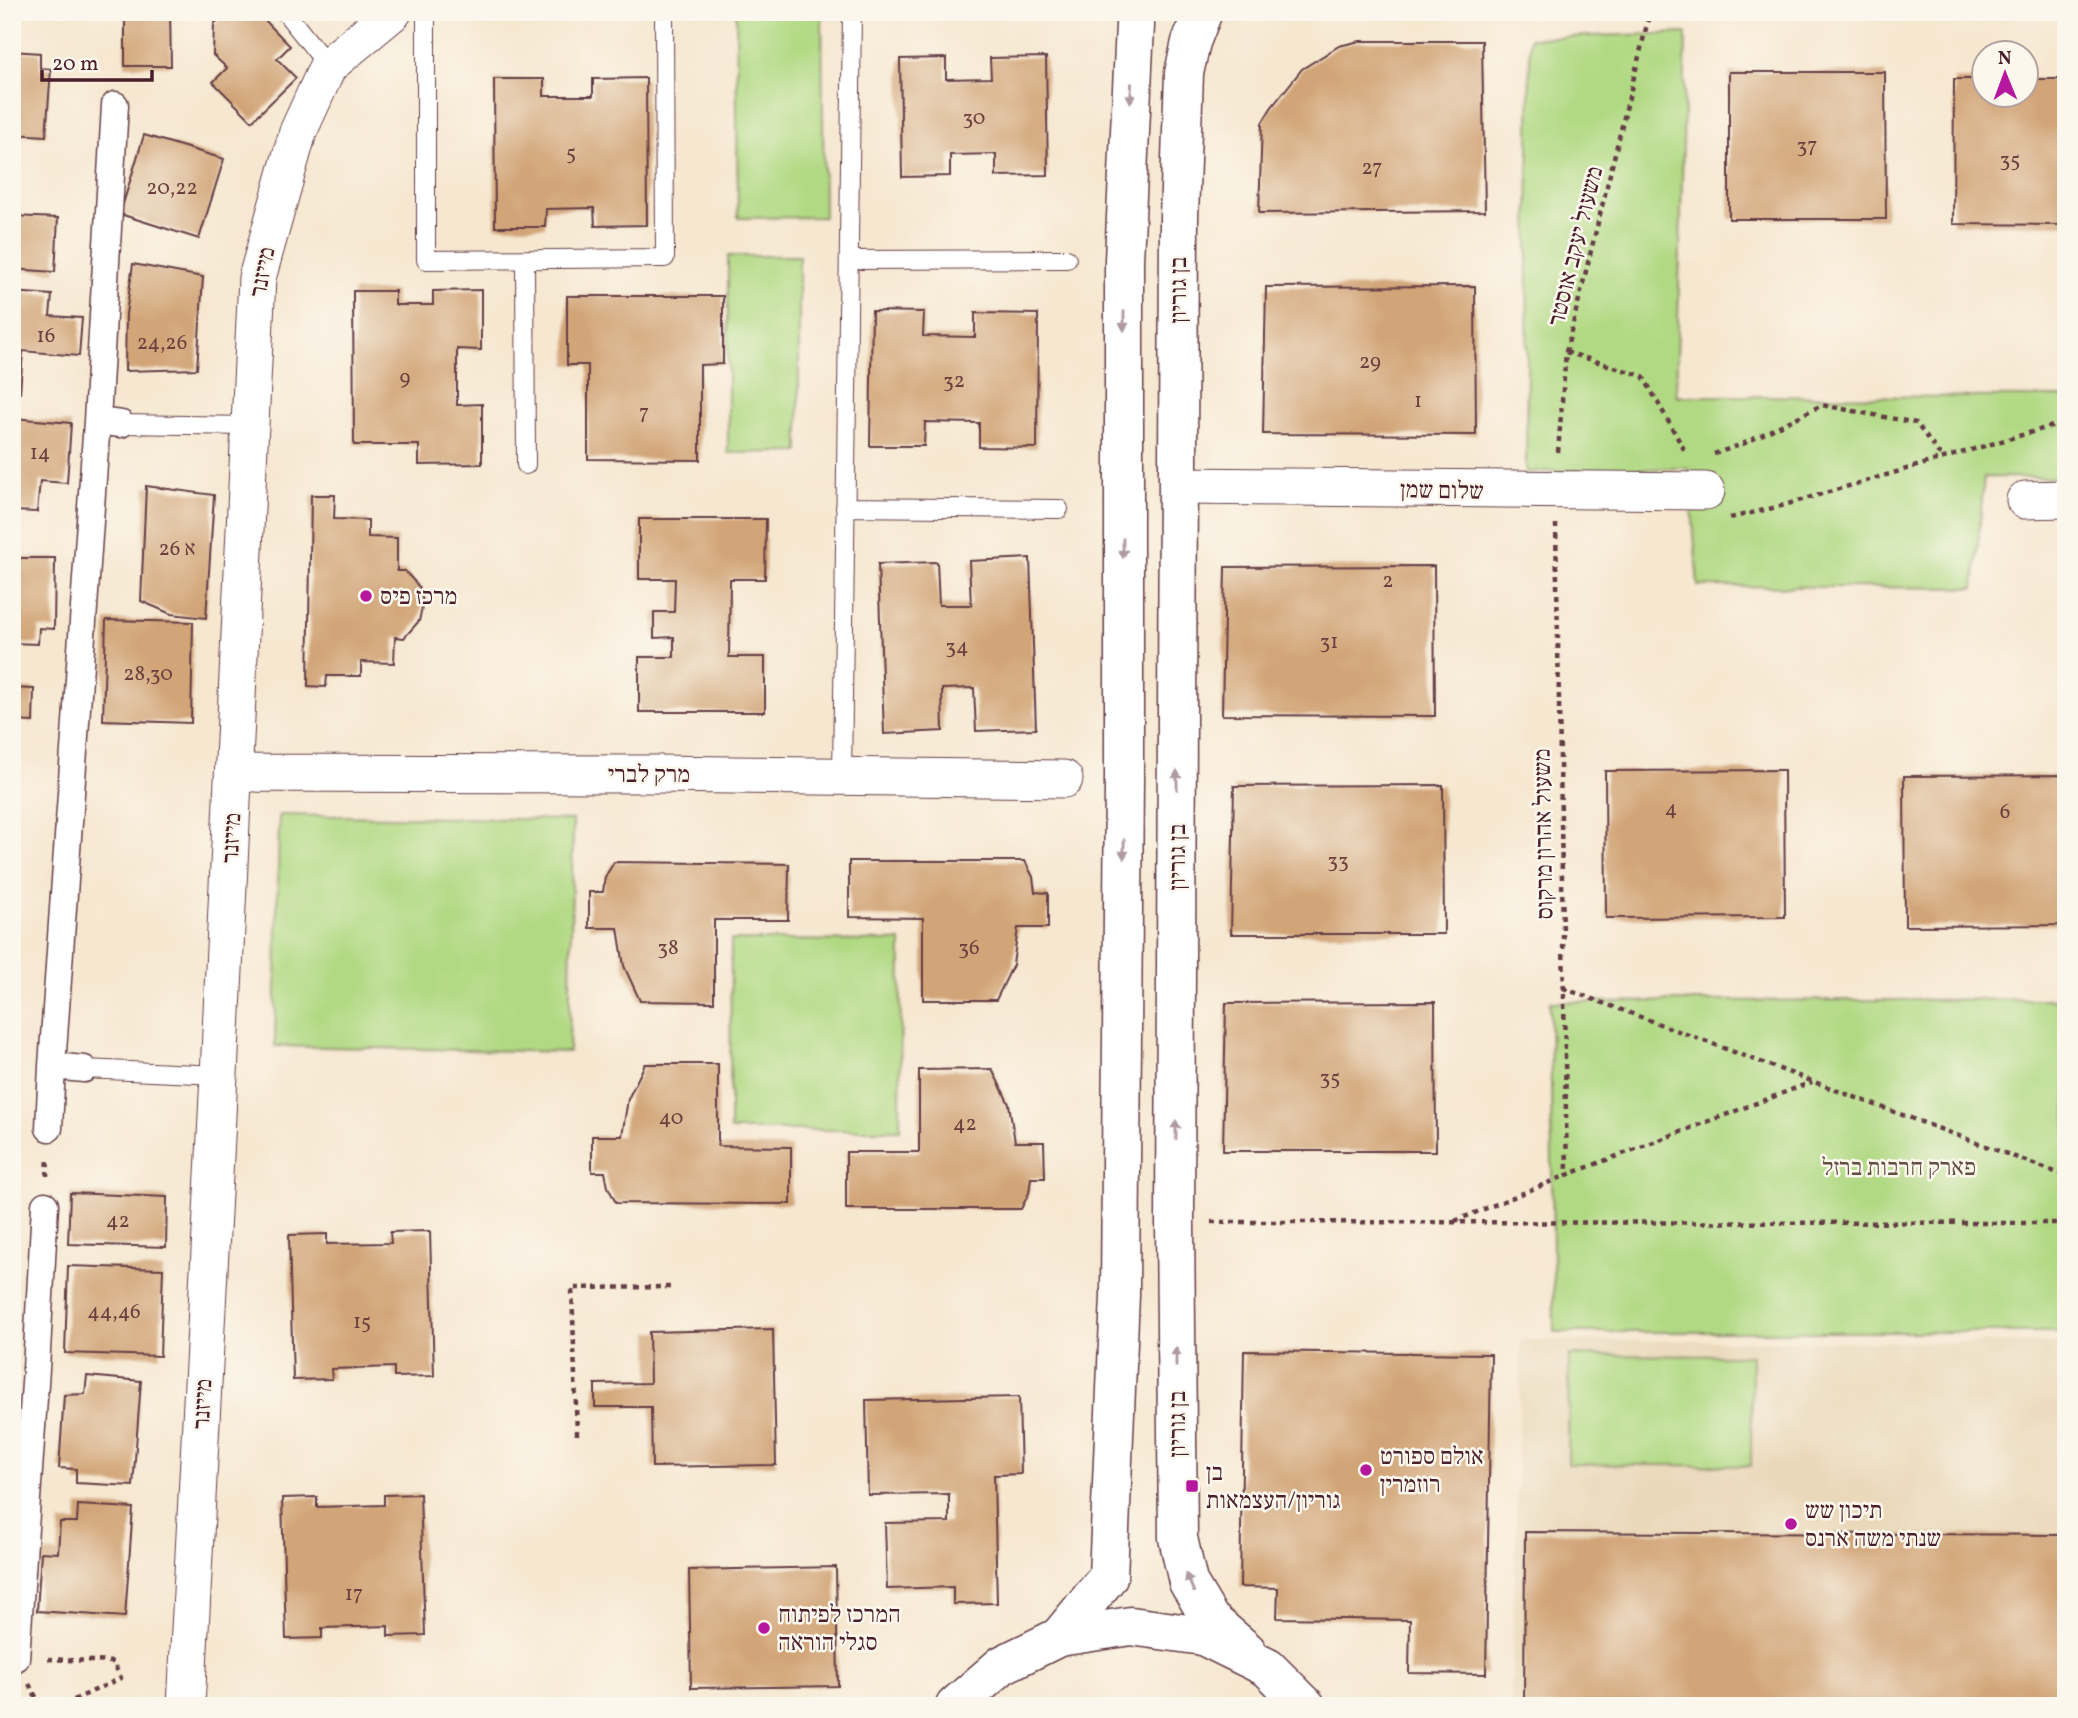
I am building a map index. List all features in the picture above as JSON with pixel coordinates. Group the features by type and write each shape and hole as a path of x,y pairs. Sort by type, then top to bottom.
{"street":[{"name":"מייזנר","path":"186,1706 257,278 298,132 328,66 393,12"},
{"path":"1059,1637 1108,1577 1120,1295 1125,19 1152,30 1170,29 1187,24 1203,13"},
{"name":"בן גוריון","path":"1203,13 1191,43 1184,73 1178,217 1175,1222 1178,1538 1188,1582 1210,1619 1268,1668"},
{"path":"49,1128 52,1066 109,422 114,105"},
{"name":"שלום שמן","path":"1178,486 1555,491 1698,477"},
{"path":"2025,500 2066,499"},
{"name":"מרק לברי","path":"234,772 1064,779"},
{"path":"52,1066 84,1069"},
{"path":"16,1658 45,1205"},
{"path":"955,1706 1002,1665 1059,1637 1131,1626 1203,1636 1268,1668 1306,1706"}],"lane":[{"path":"285,12 328,66"},
{"path":"426,12 426,260 525,260 665,258 664,12"},
{"path":"842,776 852,12"},
{"path":"849,260 1066,259"},
{"path":"525,260 526,465"},
{"path":"109,422 250,426"},
{"path":"845,507 1059,509"},
{"path":"84,1069 219,1075"}],"path":[{"name":"משעול יעקב אוסטר","path":"1555,491 1566,352 1650,12"},
{"path":"1566,352 1643,376 1698,477 1707,524 1781,506 2066,422"},
{"path":"1698,477 1743,443 1822,405 1916,423 1942,458"},
{"name":"משעול אהרון מרקוס","path":"1555,491 1567,1175"},
{"path":"1563,988 2066,1176"},
{"path":"1452,1223 1567,1175 1813,1081"},
{"path":"45,1205 49,1128"},
{"path":"1175,1222 2066,1223"},
{"path":"577,1435 572,1288 672,1287"},
{"path":"16,1658 113,1662 121,1678 61,1706"}],"shaded area":[{"name":"תיכון שש שנתי משה ארנס","path":"1521,1340 2066,1343 2066,1706 1511,1706"}],"green space":[{"path":"736,12 822,12 824,217 738,218"},
{"path":"1686,33 1676,396 2066,397 2066,478 1984,477 1974,588 1698,586 1689,468 1526,472 1530,38"},
{"path":"728,256 799,256 799,452 728,453"},
{"path":"279,815 573,820 569,1052 275,1046"},
{"path":"731,940 901,941 900,1130 730,1130"},
{"name":"פארק חרבות ברזל","path":"2066,999 2066,1332 1554,1332 1550,1002"},
{"path":"1569,1355 1752,1356 1751,1466 1568,1464"}],"building":[{"path":"125,12 170,12 171,66 125,66"},
{"path":"227,12 257,12 290,46 277,59 296,78 252,121 213,82 227,68 213,55 214,24"},
{"path":"1360,41 1482,41 1485,211 1259,213 1262,123 1302,69 1339,46"},
{"path":"12,51 40,53 40,68 51,69 46,136 12,134"},
{"path":"1046,57 1048,175 996,176 996,154 950,155 950,176 902,177 900,59 946,58 946,79 991,78 990,58"},
{"path":"1729,72 1885,72 1886,219 1729,219"},
{"path":"646,78 647,225 595,226 594,208 546,209 545,227 495,227 494,79 544,79 544,96 593,96 593,79"},
{"path":"1954,79 1969,79 1969,108 2039,108 2039,79 2066,79 2066,225 1953,224"},
{"path":"144,135 224,159 199,239 120,214"},
{"path":"12,216 58,218 55,272 12,269"},
{"path":"133,264 203,277 197,369 125,371 126,314"},
{"path":"1475,286 1476,435 1263,434 1266,287"},
{"path":"481,290 481,350 457,349 457,405 482,404 482,464 419,465 419,445 354,445 353,291 395,291 395,305 433,305 433,291"},
{"path":"12,292 52,295 50,316 82,318 79,356 23,351 20,393 12,392"},
{"path":"567,296 723,296 723,364 700,365 700,460 588,459 588,365 567,365"},
{"path":"872,311 924,312 923,336 975,337 975,313 1038,314 1037,448 979,447 979,423 925,422 924,446 870,446"},
{"path":"12,418 71,423 67,483 40,481 37,512 12,511"},
{"path":"146,486 214,495 206,618 171,614 141,601"},
{"name":"מרכז פיס","path":"311,495 335,495 334,519 368,520 368,537 397,538 397,571 405,571 420,588 423,603 419,621 404,638 395,637 394,663 361,662 361,676 327,676 326,687 308,686"},
{"path":"639,519 766,519 765,579 730,579 729,657 765,657 765,712 639,712 639,657 674,657 674,637 654,638 654,612 674,612 675,579 639,579"},
{"path":"18,558 55,558 54,629 39,628 38,644 12,643 12,587 17,587"},
{"path":"1030,558 1036,729 976,731 974,688 942,689 943,731 884,734 878,564 937,562 939,605 971,605 969,561"},
{"path":"1434,566 1435,716 1222,715 1225,567"},
{"path":"106,620 193,622 191,723 103,720"},
{"path":"12,688 34,689 33,722 12,721"},
{"path":"1784,770 1785,917 1606,918 1605,771"},
{"path":"2066,775 2066,925 1905,926 1904,776"},
{"path":"1443,785 1444,934 1231,934 1234,786"},
{"path":"849,861 1025,861 1033,877 1035,892 1048,893 1048,928 1018,928 1013,965 996,1000 923,1000 923,918 849,917"},
{"path":"614,862 789,864 788,920 714,920 714,1002 640,1001 624,966 618,928 589,928 589,892 603,892 605,877"},
{"path":"1435,1002 1436,1151 1223,1151 1226,1003"},
{"path":"645,1064 718,1064 718,1146 791,1147 791,1204 616,1203 608,1187 605,1172 592,1172 592,1136 622,1136 628,1099"},
{"path":"992,1069 1009,1104 1015,1142 1044,1142 1045,1178 1031,1178 1029,1193 1021,1209 846,1209 846,1152 919,1152 919,1070"},
{"path":"70,1193 167,1197 166,1247 68,1244"},
{"path":"430,1231 434,1376 394,1377 394,1367 331,1369 332,1379 293,1380 289,1235 327,1234 327,1244 391,1243 390,1232"},
{"path":"68,1266 163,1269 160,1356 65,1353"},
{"path":"773,1329 776,1465 652,1467 651,1407 595,1407 595,1384 650,1383 649,1332"},
{"name":"אולם ספורט רוזמרין","path":"1244,1351 1491,1354 1486,1674 1409,1673 1410,1620 1277,1618 1278,1588 1240,1587"},
{"path":"87,1376 141,1381 133,1486 76,1483 76,1469 59,1468 64,1395 85,1394"},
{"path":"1019,1397 1021,1474 994,1475 997,1603 953,1604 953,1587 887,1589 885,1523 949,1522 949,1494 868,1495 866,1400"},
{"path":"420,1494 425,1635 388,1636 388,1626 322,1628 322,1638 286,1639 282,1498 317,1497 317,1507 384,1505 384,1495"},
{"path":"78,1505 133,1508 125,1617 37,1611 41,1552 58,1553 60,1522 77,1522"},
{"path":"1525,1532 2066,1535 2066,1706 1524,1706"},
{"name":"המרכז לפיתוח סגלי הוראה","path":"836,1567 838,1686 691,1688 689,1570"}],"place":[{"name":"מרכז פיס","path":"366,596"},
{"name":"אולם ספורט רוזמרין","path":"1366,1470"},
{"name":"בן גוריון/העצמאות","path":"1192,1486"},
{"name":"תיכון שש שנתי משה ארנס","path":"1791,1524"},
{"name":"המרכז לפיתוח סגלי הוראה","path":"764,1628"}]}
